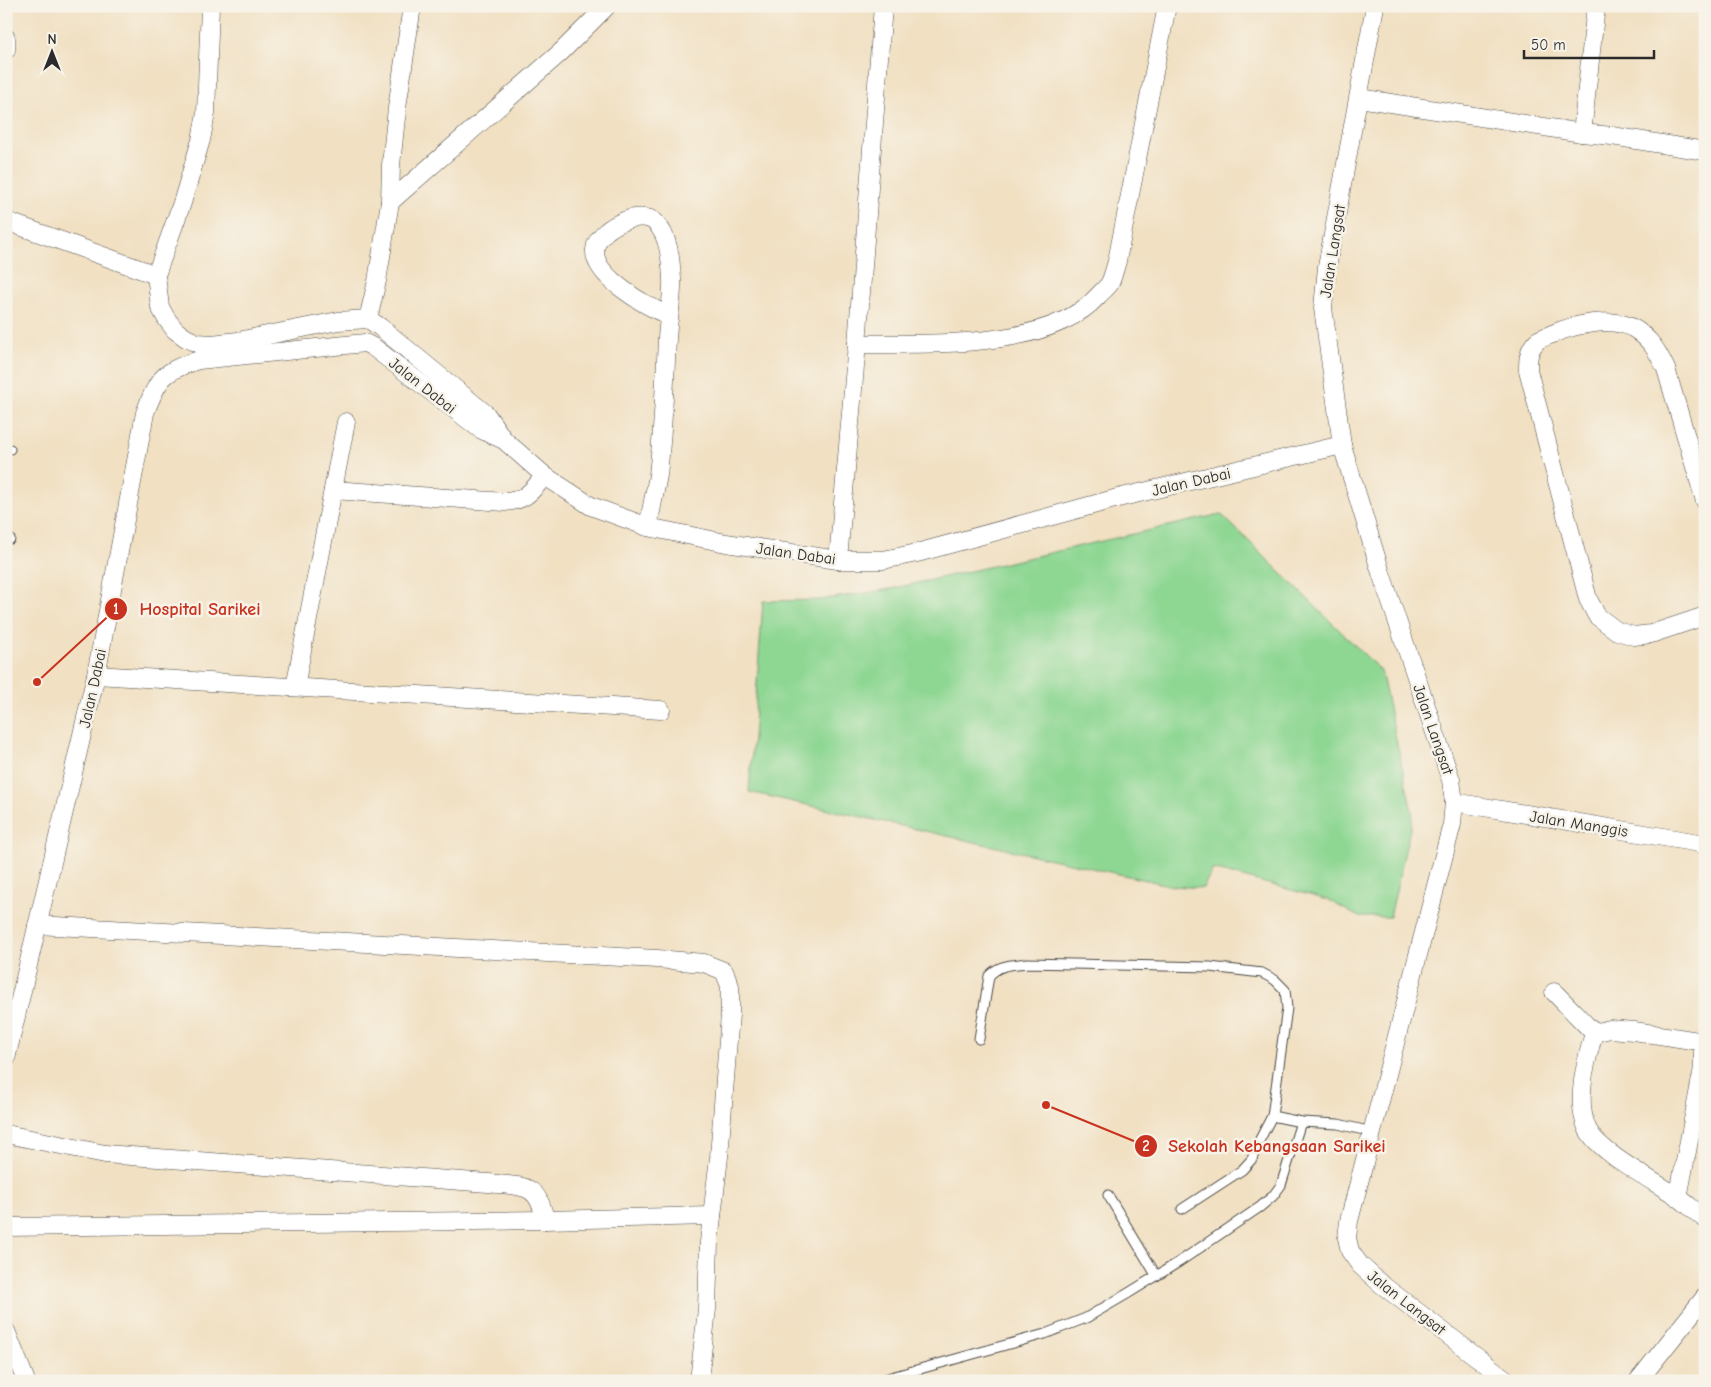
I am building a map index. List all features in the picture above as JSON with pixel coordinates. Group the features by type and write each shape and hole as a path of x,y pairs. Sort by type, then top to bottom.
{"street":[{"path":"210,6 206,113 201,140 182,203 156,275 160,307 166,318 175,330 197,343 212,344 238,341 338,321 368,319 486,414 504,440"},
{"path":"368,319 377,281 390,202 391,164 397,108 412,6"},
{"path":"390,202 561,52 607,6"},
{"path":"838,560 883,6"},
{"path":"857,344 977,342 1020,334 1064,321 1088,306 1109,284 1117,261 1167,6"},
{"name":"Jalan Langsat","path":"1375,6 1327,267 1323,308 1342,445 1375,556 1451,780 1454,802 1449,834 1349,1221 1347,1238 1350,1251 1360,1265 1381,1284 1508,1381"},
{"path":"1582,133 1596,6"},
{"path":"6,38 6,50"},
{"path":"1359,98 1705,152"},
{"path":"648,527 663,429 668,315 672,296 668,251 663,233 654,221 642,218 616,224 605,231 598,240 594,250 602,268 632,297 668,315"},
{"path":"6,221 156,275"},
{"path":"1705,501 1666,369 1648,338 1631,327 1612,322 1584,324 1537,340 1528,353 1528,370 1588,598 1597,616 1617,631 1634,636 1651,634 1705,616"},
{"name":"Jalan Dabai","path":"6,1058 96,675 144,413 152,392 162,377 177,367 199,360 365,343 373,347 480,429 504,440 544,476 591,506 648,527 726,543 838,560 883,560 917,554 1118,498 1342,445"},
{"path":"295,687 346,422"},
{"path":"333,490 505,502 525,498 544,476"},
{"path":"96,675 661,710"},
{"name":"Jalan Manggis","path":"1454,802 1705,844"},
{"path":"37,925 704,963 724,971 730,986 730,1014 719,1157 709,1242 706,1309 699,1381"},
{"path":"1554,992 1594,1033"},
{"path":"1594,1033 1610,1029 1634,1030 1698,1041 1703,1046 1703,1068 1678,1198"},
{"path":"1594,1033 1586,1059 1582,1088 1586,1127 1594,1139 1612,1153 1705,1219"},
{"path":"6,1134 105,1154 520,1187 532,1191 539,1198 544,1220"},
{"path":"6,1227 712,1216"},
{"path":"1638,1381 1705,1297"},
{"path":"6,1331 26,1381"}],"lane":[{"path":"978,1039 989,976 994,969 1002,967 1027,963 1200,967 1262,973 1274,980 1285,990 1287,1008 1272,1116 1252,1159 1242,1170 1182,1208"},
{"path":"1272,1116 1301,1122 1338,1124 1372,1132"},
{"path":"884,1379 1045,1334 1086,1318 1156,1275 1260,1207 1273,1196 1281,1185 1301,1122"},
{"path":"1108,1195 1156,1275"}],"green space":[{"path":"1221,514 1381,671 1413,816 1390,917 1359,917 1328,900 1213,869 1203,888 1173,886 749,792 763,601 820,600 891,589"}],"place":[{"name":"Hospital Sarikei","path":"37,682"},
{"name":"Sekolah Kebangsaan Sarikei","path":"1046,1105"}]}
